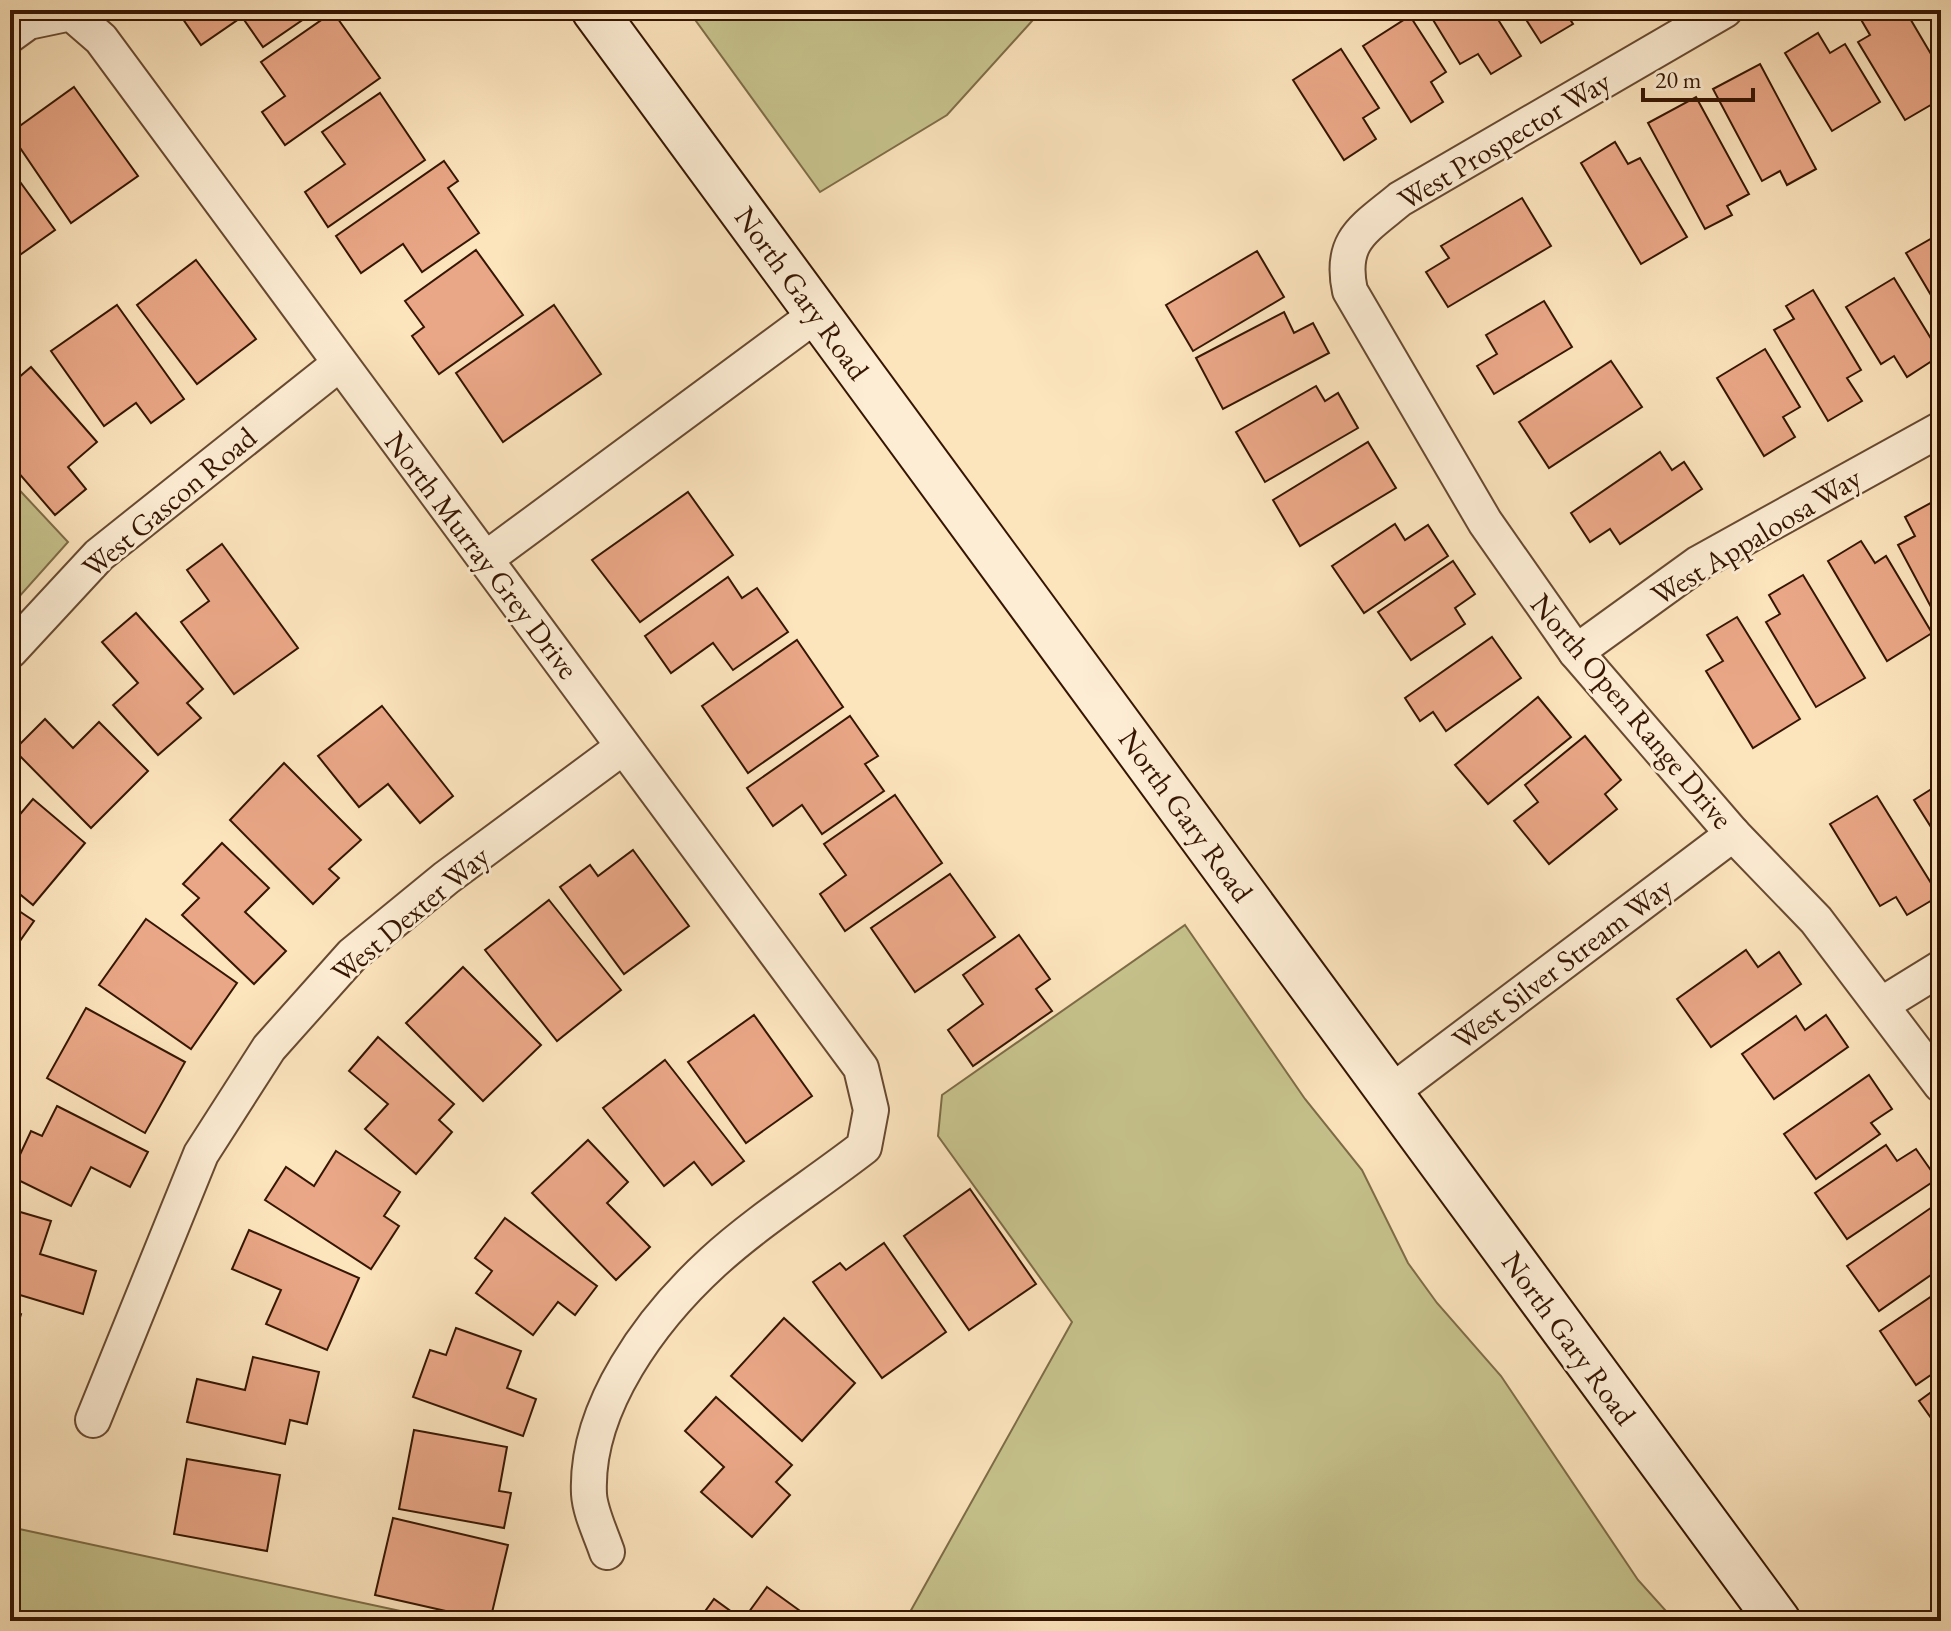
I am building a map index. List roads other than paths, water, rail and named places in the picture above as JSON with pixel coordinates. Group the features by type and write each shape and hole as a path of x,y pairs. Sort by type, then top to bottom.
{"main road":[{"name":"North Gary Road","path":"594,10 1778,1621"}],"street":[{"name":"West Prospector Way","path":"1345,265 1359,232 1400,199 1725,10"},
{"name":"North Murray Grey Drive","path":"10,35 28,22 71,13 101,39 861,1068 871,1110 864,1147 713,1262 655,1326 613,1392 592,1451 589,1496 607,1552"},
{"name":"North Open Range Drive","path":"1345,265 1350,291 1485,522 1576,652 1733,834 1816,920 1941,1085"},
{"path":"487,558 817,314"},
{"name":"West Gascon Road","path":"10,651 99,555 339,364"},
{"name":"West Appaloosa Way","path":"1576,652 1699,563 1941,429"},
{"name":"West Dexter Way","path":"93,1420 201,1154 269,1048 352,955 446,878 623,747"},
{"name":"West Silver Stream Way","path":"1390,1093 1733,834"},
{"path":"1881,1005 1941,968"}]}
